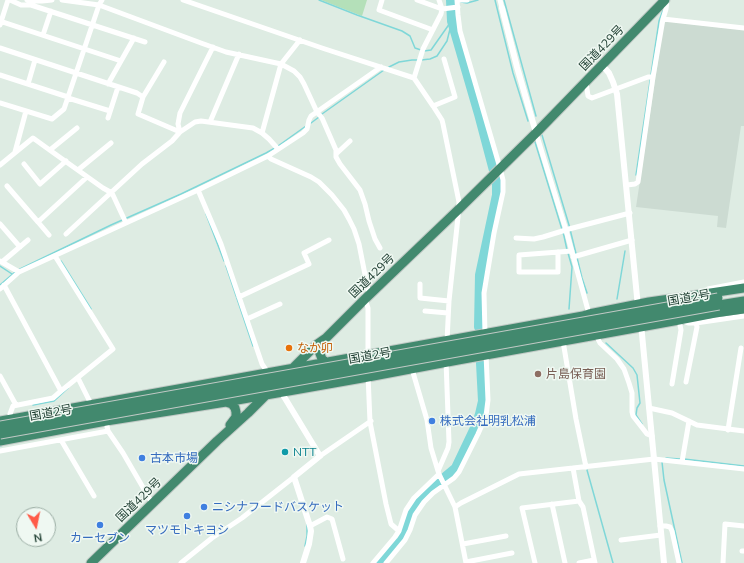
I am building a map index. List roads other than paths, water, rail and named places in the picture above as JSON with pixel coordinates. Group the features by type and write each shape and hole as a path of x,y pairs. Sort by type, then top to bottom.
{"highway":[{"name":"国道429号","path":"91,563 248,413 278,389 293,369 316,345 326,338 536,133 666,0"},
{"path":"0,421 447,341 649,302 744,288"},
{"name":"国道2号","path":"0,434 718,302 744,294"},
{"name":"国道2号","path":"0,426 718,302 744,302"},
{"path":"0,441 106,421 226,402 278,389 368,377 715,313 744,309"},
{"path":"326,338 319,351 322,359 326,363"},
{"path":"254,376 266,378 270,381 272,387 278,389"},
{"path":"226,402 232,404 236,412 236,417 226,434"}],"street":[{"path":"121,61 43,35 0,23 9,0 51,11 145,42"},
{"path":"28,0 52,0"},
{"path":"62,0 101,2 213,47 281,64 294,71 300,77 319,114 336,150 336,157 360,190 375,239 380,248"},
{"path":"183,0 414,78 442,120 459,208 448,301 446,362 449,442 441,478 428,498 418,509 410,530 401,536 373,563"},
{"path":"382,0 379,10 433,30"},
{"path":"417,0 444,9"},
{"path":"439,0 444,9"},
{"path":"414,78 423,50 444,9 467,0"},
{"path":"500,0 517,67 566,230 570,251 576,256 589,314"},
{"path":"627,185 638,182 651,77 666,9 666,0"},
{"path":"0,111 1,103 52,118 64,109 101,2"},
{"path":"386,563 401,536 406,510 414,498 441,478 454,478 459,472 486,416 488,400 484,293 494,233 503,192 503,180 497,171 460,31 457,3"},
{"path":"43,35 51,11"},
{"path":"663,19 744,28"},
{"path":"108,84 134,38"},
{"path":"262,133 281,64 300,40"},
{"path":"180,132 178,124 180,113 213,47"},
{"path":"0,48 137,93 142,97"},
{"path":"210,122 239,54"},
{"path":"433,106 455,97 444,59"},
{"path":"28,84 35,60"},
{"path":"164,62 142,97 138,114 180,132"},
{"path":"602,65 609,73 617,94 664,563"},
{"path":"61,391 2,287 19,272 125,221 198,190 268,156 276,148 303,133 307,129 311,116 319,114 382,68"},
{"path":"0,75 110,111"},
{"path":"586,81 588,96 592,98 651,77"},
{"path":"108,118 118,87"},
{"path":"15,152 26,111"},
{"path":"66,234 142,164 172,141 180,132 195,122 201,121 253,128 262,133 276,148"},
{"path":"50,150 77,128"},
{"path":"0,165 33,138 112,193 125,221"},
{"path":"336,154 350,141"},
{"path":"78,170 111,143"},
{"path":"268,156 271,159 319,182 332,194 344,210 354,229 359,244 368,308 368,377 370,421 386,504 392,524 401,536"},
{"path":"24,164 40,184 66,161"},
{"path":"38,222 87,177"},
{"path":"7,186 49,235"},
{"path":"198,190 220,244 262,364 320,456"},
{"path":"516,238 534,239 630,213"},
{"path":"0,224 20,247"},
{"path":"19,272 1,262 28,240"},
{"path":"239,297 309,264 304,253 329,240"},
{"path":"576,256 632,240"},
{"path":"558,252 558,272 519,272 519,255 570,251"},
{"path":"10,414 13,406 53,398 78,379 113,348 55,256"},
{"path":"649,302 744,282"},
{"path":"420,284 420,298 448,301"},
{"path":"247,319 280,304"},
{"path":"425,311 448,313"},
{"path":"672,384 681,330 679,320 696,323 744,316"},
{"path":"686,382 697,327 696,323"},
{"path":"596,335 600,343 617,359 624,369 632,392 633,416 644,431 652,436"},
{"path":"563,341 576,419 586,467"},
{"path":"728,430 741,348"},
{"path":"412,369 426,420 430,448 434,461 455,507 466,562 512,553"},
{"path":"0,376 16,405"},
{"path":"78,379 91,404"},
{"path":"189,387 194,407"},
{"path":"649,408 672,413 697,425 744,431"},
{"path":"106,421 108,431 123,453 152,504"},
{"path":"181,563 212,538 242,518 320,456 370,421"},
{"path":"683,460 689,421"},
{"path":"0,451 108,431"},
{"path":"61,440 94,496"},
{"path":"455,507 519,474 654,459 683,460 744,469"},
{"path":"573,468 579,501 583,507 595,562 579,563"},
{"path":"294,477 311,531 309,544 303,563"},
{"path":"535,563 522,508 579,501"},
{"path":"552,504 565,563"},
{"path":"310,526 327,517 332,519 344,559"},
{"path":"723,563 725,524 744,526"},
{"path":"660,526 670,527 679,563"},
{"path":"621,540 661,535"},
{"path":"463,544 506,536"}],"waterway":[{"path":"319,0 402,31 410,36 415,48 421,50"},
{"path":"451,0 452,21 497,182 497,195 480,275 479,327"},
{"path":"461,2 467,3 478,0"},
{"path":"495,0 513,73 528,121"},
{"path":"504,0 536,116"},
{"path":"636,175 659,21 663,10"},
{"path":"421,60 430,59 437,56 447,41 452,21"},
{"path":"424,51 431,50 450,23"},
{"path":"389,67 399,62 418,60"},
{"path":"322,114 384,70"},
{"path":"311,123 319,117"},
{"path":"278,146 306,126"},
{"path":"542,135 569,225 587,293"},
{"path":"535,142 567,250"},
{"path":"20,269 111,225 181,194 275,148"},
{"path":"206,214 224,261"},
{"path":"617,299 625,251"},
{"path":"568,253 572,267 569,309"},
{"path":"61,261 91,309"},
{"path":"0,266 12,274"},
{"path":"226,266 253,346"},
{"path":"0,285 15,272"},
{"path":"606,343 633,368 637,375 640,403 637,408 636,415 642,424"},
{"path":"380,563 402,536 415,504 420,498 456,468 476,426 480,414 483,401 481,363"},
{"path":"33,405 54,401 68,388"},
{"path":"666,458 680,459"},
{"path":"684,459 744,466"},
{"path":"662,462 664,480 682,563"},
{"path":"587,470 613,563"},
{"path":"305,546 307,524"}],"place":[{"name":"なか卯","path":"289,348"},
{"name":"片島保育園","path":"538,374"},
{"name":"株式会社明乳松浦","path":"432,421"},
{"name":"NTT","path":"285,452"},
{"name":"古本市場","path":"142,458"},
{"name":"ニシナフードバスケット","path":"204,507"},
{"name":"マツモトキヨシ","path":"187,516"},
{"name":"カーセブン","path":"100,525"}]}
